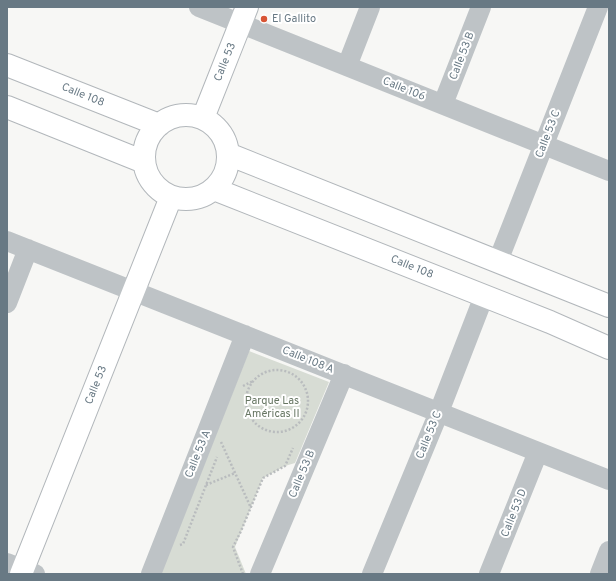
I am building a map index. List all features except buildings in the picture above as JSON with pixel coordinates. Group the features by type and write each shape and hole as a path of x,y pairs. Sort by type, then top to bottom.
{"main road":[{"name":"Calle 53","path":"203,118 244,15"},
{"name":"Calle 108","path":"7,65 159,125"},
{"path":"7,107 144,162"},
{"path":"180,115 192,115 203,118 216,126 225,139 228,164 225,173 214,189 201,197 186,199 171,197 161,191 153,183 147,173 144,162 145,148 150,135 159,125 169,118 180,115"},
{"path":"228,154 609,306"},
{"name":"Calle 108","path":"214,189 550,322 609,348"},
{"name":"Calle 53","path":"21,570 171,197"}],"street":[{"name":"Calle 106","path":"199,7 244,15 347,66 609,171"},
{"path":"347,66 370,7"},
{"name":"Calle 53 B","path":"443,104 481,7"},
{"name":"Calle 53 C","path":"498,261 598,7"},
{"name":"Calle 108 A","path":"7,241 134,290 609,480"},
{"path":"7,303 28,249"},
{"name":"Calle 53 C","path":"372,574 484,296"},
{"name":"Calle 53 A","path":"151,574 183,494 218,428 245,335"},
{"name":"Calle 53 B","path":"260,574 344,374"},
{"name":"Calle 53 D","path":"489,574 538,452"},
{"path":"600,574 609,551"}],"path":[{"path":"241,393 244,385 253,381 261,374 276,370 291,373 299,379 305,388 308,398 308,408 304,417 297,425 278,433 259,427 252,420 247,410 246,400 248,390 253,381"},
{"path":"297,425 302,429"},
{"path":"218,428 222,443 251,508"},
{"path":"184,544 222,443 218,428"},
{"path":"243,574 232,547 241,531 263,478 285,466 296,442"},
{"path":"183,494 235,473"}],"green space":[{"name":"Parque Las Américas II","path":"249,351 329,382 295,463 285,466 263,478 235,547 246,574 161,574"}],"place":[{"name":"El Gallito","path":"264,19"}]}
